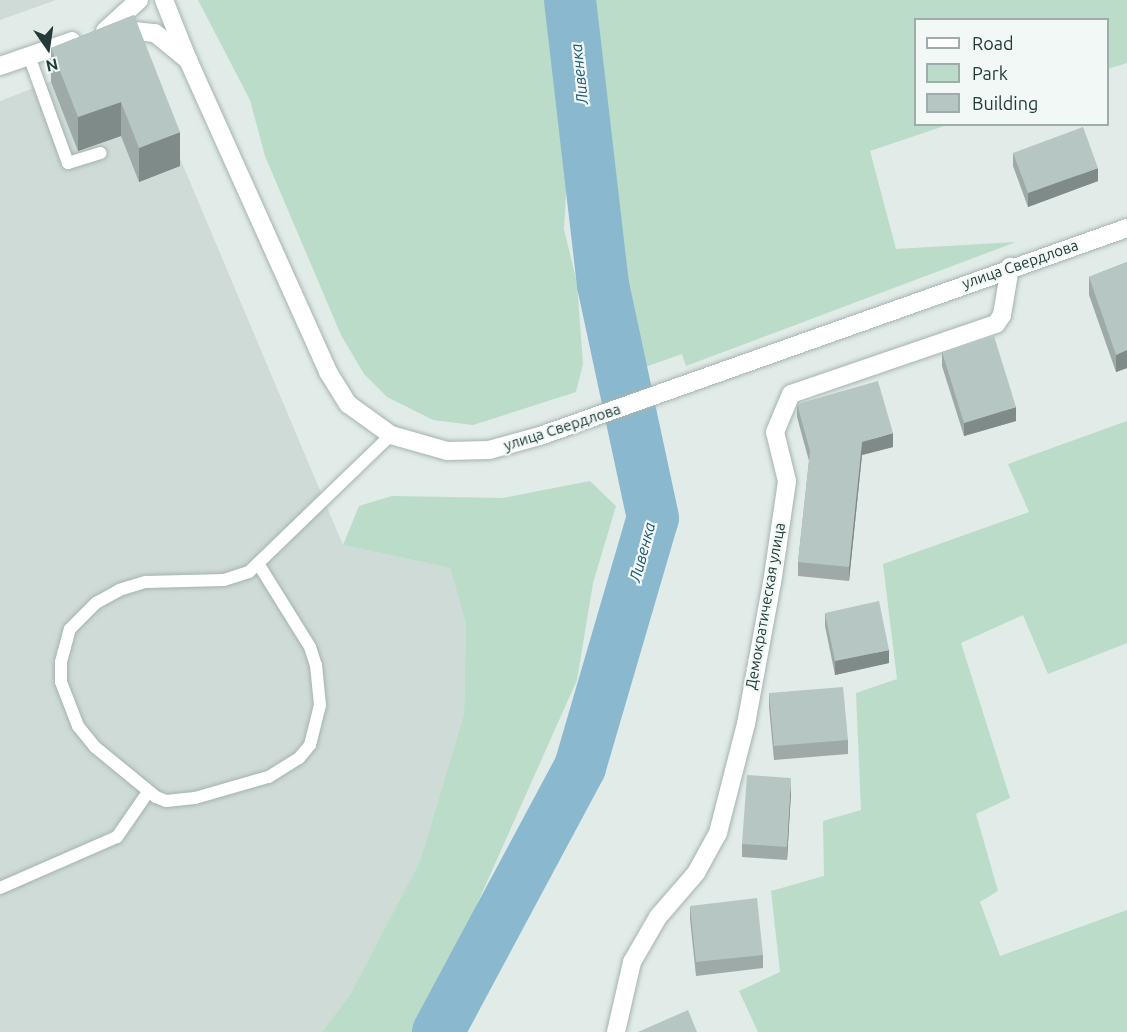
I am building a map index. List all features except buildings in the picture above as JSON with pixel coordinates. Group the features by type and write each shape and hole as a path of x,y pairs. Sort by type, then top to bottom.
{"street":[{"path":"0,66 105,31 139,0"},
{"path":"164,0 188,60"},
{"name":"улица Свердлова","path":"105,31 146,30 170,42 188,60 328,372 348,404 392,435 447,452 465,452 540,436 692,384 1010,267 1127,228"},
{"name":"Демократическая улица","path":"616,1032 632,962 658,917 696,873 718,833 746,724 772,583 787,481 775,432 791,394 987,329 1002,315 1010,267"}],"lane":[{"path":"29,56 68,163 100,153"},
{"path":"259,565 310,647 316,665 320,705 310,745 286,768 240,786 177,801 166,801 148,792 85,737 71,713 61,682 61,662 70,629 96,603 119,591 146,582 224,580 259,565 392,435"},
{"path":"0,888 117,837 148,792"}],"shaded area":[{"path":"0,0 56,0 0,20"},
{"path":"134,49 343,545 450,568 466,624 464,714 420,861 351,993 322,1032 0,1032 0,101"}],"green space":[{"path":"198,0 551,0 567,176 564,229 577,283 583,364 576,392 473,425 433,420 387,397 364,374 341,335 265,156 250,100"},
{"path":"587,0 1127,0 1127,63 1109,69 1109,18 914,18 914,126 944,126 870,151 896,249 1016,242 686,366 682,354 631,372 629,343 634,313 626,274 608,231 610,216"},
{"path":"1127,421 1127,643 1048,674 1023,615 961,643 1010,798 976,814 998,891 980,902 1000,956 1127,910 1127,1032 758,1032 739,991 780,972 771,891 824,876 823,821 861,810 856,693 897,679 883,564 1029,512 1008,464"},
{"path":"590,481 616,506 593,583 577,680 420,1032 322,1032 351,993 420,861 464,714 466,624 450,568 343,545 359,506 392,496 503,498"}],"waterway":[{"name":"Ливенка","path":"438,1032 580,767 653,518 603,285 570,0"}]}
